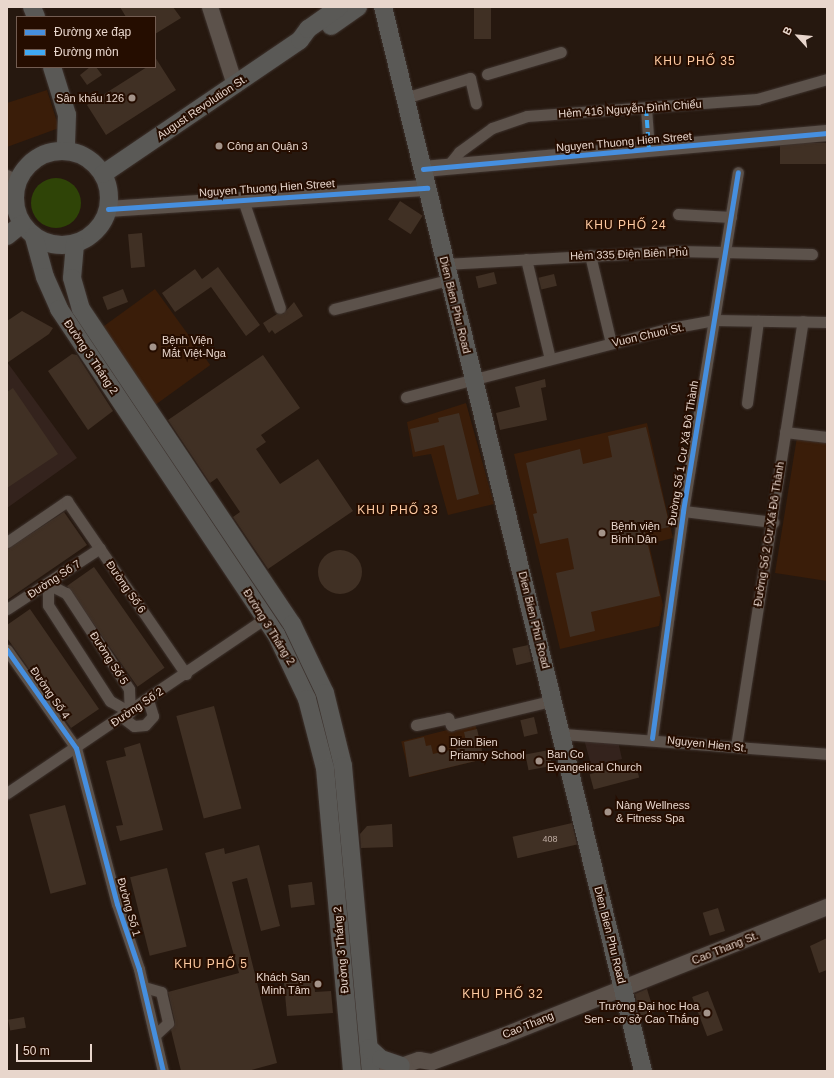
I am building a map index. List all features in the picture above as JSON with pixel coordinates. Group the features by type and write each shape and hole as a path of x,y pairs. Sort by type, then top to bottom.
{"main road":[{"name":"August Revolution St.","path":"103,174 300,40 308,29 339,7"},
{"name":"August Revolution St.","path":"300,40 313,38 358,7"},
{"path":"383,7 405,98"},
{"path":"52,68 67,115 66,151"},
{"name":"Dien Bien Phu Road","path":"405,98 473,378 554,700 643,1071"},
{"path":"66,151 85,157 103,174 109,192 108,209 96,231 75,244 47,244 34,237 22,224 11,206 12,182 35,160 45,154 66,151"},
{"path":"7,236 22,224"},
{"name":"Đường 3 Tháng 2","path":"34,237 45,277 59,309 265,618 301,682 322,751 352,1071"},
{"name":"Đường 3 Tháng 2","path":"75,244 72,278 81,309 292,624 325,693 343,766 371,1071"},
{"path":"369,1048 394,1069"}],"street":[{"path":"210,7 234,85"},
{"path":"487,74 561,52"},
{"path":"405,98 470,78 476,103"},
{"name":"Hẻm 416 Nguyễn Ðình Chiểu","path":"447,167 475,140 506,121 548,114 757,99 827,79"},
{"path":"646,108 649,150"},
{"name":"Nguyen Thuong Hien Street","path":"423,169 827,133"},
{"name":"Ðường Số 1 Cư Xá Đô Thành","path":"652,738 683,511 738,172"},
{"name":"Nguyen Thuong Hien Street","path":"108,209 427,188"},
{"path":"243,200 280,308"},
{"path":"678,214 731,217"},
{"name":"Hẻm 335 Điện Biên Phủ","path":"334,309 447,272 526,259 678,251 812,254"},
{"path":"590,255 611,343"},
{"path":"526,259 550,359"},
{"name":"Vuon Chuoi St.","path":"406,397 473,378 611,343 715,320 827,322"},
{"path":"747,403 758,321"},
{"name":"Ðường Số 2 Cư Xá Đô Thành","path":"736,747 773,522 785,432 803,321"},
{"path":"785,432 827,437"},
{"name":"Đường Số 6","path":"7,542 67,501 186,674"},
{"path":"683,511 773,522"},
{"name":"Đường Số 7","path":"7,609 48,584 100,548"},
{"name":"Đường Số 5","path":"48,584 66,593 129,688 126,715 110,701 48,605 48,584"},
{"name":"Đường Số 2","path":"7,793 126,715 265,618"},
{"name":"Đường Số 4","path":"7,650 76,748"},
{"path":"126,715 134,726 145,725 153,716 148,700"},
{"path":"416,725 448,718 451,725 554,700"},
{"name":"Nguyen Hien St.","path":"562,734 652,738 736,747 827,754"},
{"name":"Đường Số 1","path":"76,748 117,904 144,987 163,1071"},
{"name":"Cao Thang St.","path":"623,988 827,907"},
{"path":"144,987 161,992 168,1023 155,1035"},
{"name":"Cao Thang","path":"394,1069 419,1060 429,1066 623,988"}],"shaded area":[{"path":"47,90 59,128 7,147 7,103"},
{"name":"Bệnh Viện Mắt Việt-Nga","path":"155,289 210,365 152,407 97,331"},
{"path":"7,362 77,458 7,508"},
{"path":"466,403 494,504 448,515 431,454 413,457 407,422"},
{"name":"Bệnh viện Bình Dân","path":"647,423 673,538 649,544 663,605 659,626 560,649 514,454"},
{"path":"797,437 827,442 827,581 775,573"},
{"name":"Dien Bien Priamry School","path":"475,723 484,759 410,777 401,741"},
{"path":"617,737 622,759 591,765 584,739"}],"green space":[{"path":"56,178 65,180 74,185 79,194 81,203 79,212 74,221 65,226 56,228 47,226 38,221 33,212 31,203 33,194 38,185 47,180"}],"building":[{"path":"120,7 173,7 181,18 156,33 156,16 125,16"},
{"path":"474,7 491,7 491,39 474,39"},
{"name":"Sân khấu 126","path":"156,59 176,90 106,135 87,105 145,68 156,68"},
{"path":"89,68 97,68 102,75 87,85 80,75"},
{"path":"780,143 827,143 827,164 780,164"},
{"path":"400,201 423,216 411,234 388,219"},
{"path":"142,233 145,267 131,268 128,234"},
{"path":"218,267 260,325 246,336 211,287 175,312 162,293 195,269 202,279"},
{"path":"494,272 497,284 478,288 476,277"},
{"path":"554,274 557,286 541,290 538,278"},
{"path":"123,289 128,302 107,310 102,297"},
{"path":"294,302 303,316 275,334 272,330 269,333 263,323 277,314 283,314"},
{"path":"22,311 53,328 49,334 7,363 7,321"},
{"path":"72,354 77,355 113,411 88,430 48,371"},
{"path":"263,355 300,408 261,435 266,442 256,449 280,484 318,459 353,511 268,569 233,517 240,512 217,478 210,483 168,420"},
{"path":"545,379 546,387 541,388 547,420 500,430 496,413 520,407 515,387"},
{"path":"13,388 58,454 7,488 7,392"},
{"path":"459,413 479,494 457,500 444,445 415,452 410,429 439,422 438,418"},
{"name":"Bệnh viện Bình Dân","path":"646,427 670,527 645,532 660,596 591,612 595,631 570,637 556,573 574,569 568,538 540,544 533,514 537,513 526,463 580,449 583,464 612,457 608,436"},
{"path":"64,512 87,545 7,600 7,549"},
{"path":"336,550 344,550 349,551 356,556 361,563 361,581 356,588 349,593 336,594 328,591 321,584 318,576 318,568 321,560 328,553"},
{"path":"94,567 165,668 138,687 67,586"},
{"path":"30,609 99,709 71,728 7,638 7,625"},
{"path":"528,645 532,662 516,665 512,649"},
{"path":"214,706 241,808 204,818 176,716"},
{"path":"534,717 538,734 524,737 520,720"},
{"name":"Dien Bien Priamry School","path":"477,729 484,759 409,777 404,742 424,737 426,746 431,745 433,754 467,746 464,732"},
{"path":"140,743 163,830 120,841 116,826 123,825 106,761 126,756 124,748"},
{"name":"Ban Co Evangelical Church","path":"549,750 552,766 528,770 525,755"},
{"path":"635,762 639,777 594,790 590,774"},
{"path":"65,805 86,884 50,894 29,815"},
{"path":"572,823 577,844 518,858 513,837"},
{"path":"392,824 393,847 361,848 360,834 367,826"},
{"path":"259,845 280,926 261,931 247,878 232,882 277,1063 248,1071 181,1071 171,1030 175,1022 168,992 239,973 205,853 224,848 225,854"},
{"path":"167,868 187,947 150,956 130,877"},
{"path":"312,882 315,905 291,908 288,885"},
{"path":"718,908 725,931 710,936 703,913"},
{"path":"827,938 827,970 819,973 810,946"},
{"path":"314,981 315,992 331,991 333,1013 287,1016 284,983"},
{"path":"647,989 654,1012 640,1016 635,994"},
{"path":"708,991 723,1030 707,1036 692,997"},
{"path":"24,1017 26,1028 10,1031 8,1020"}],"marked path":[{"path":"646,108 649,150"}],"cycle path":[{"path":"423,169 827,133"},
{"path":"652,738 683,511 738,172"},
{"path":"108,209 427,188"},
{"path":"7,650 76,748 117,904 139,969 163,1071"}],"place":[{"name":"Sân khấu 126","path":"132,98"},
{"name":"Công an Quận 3","path":"219,146"},
{"name":"Bệnh Viện Mắt Việt-Nga","path":"153,347"},
{"name":"Bệnh viện Bình Dân","path":"602,533"},
{"name":"Dien Bien Priamry School","path":"442,749"},
{"name":"Ban Co Evangelical Church","path":"539,761"},
{"name":"Nàng Wellness & Fitness Spa","path":"608,812"},
{"name":"Khách Sạn Minh Tâm","path":"318,984"},
{"name":"Trường Đại học Hoa Sen - cơ sở Cao Thắng","path":"707,1013"}],"district":[{"name":"KHU PHỐ 35","path":"695,62"},
{"name":"KHU PHỐ 24","path":"626,226"},
{"name":"KHU PHỐ 33","path":"398,511"},
{"name":"KHU PHỐ 5","path":"211,965"},
{"name":"KHU PHỐ 32","path":"503,995"}]}
